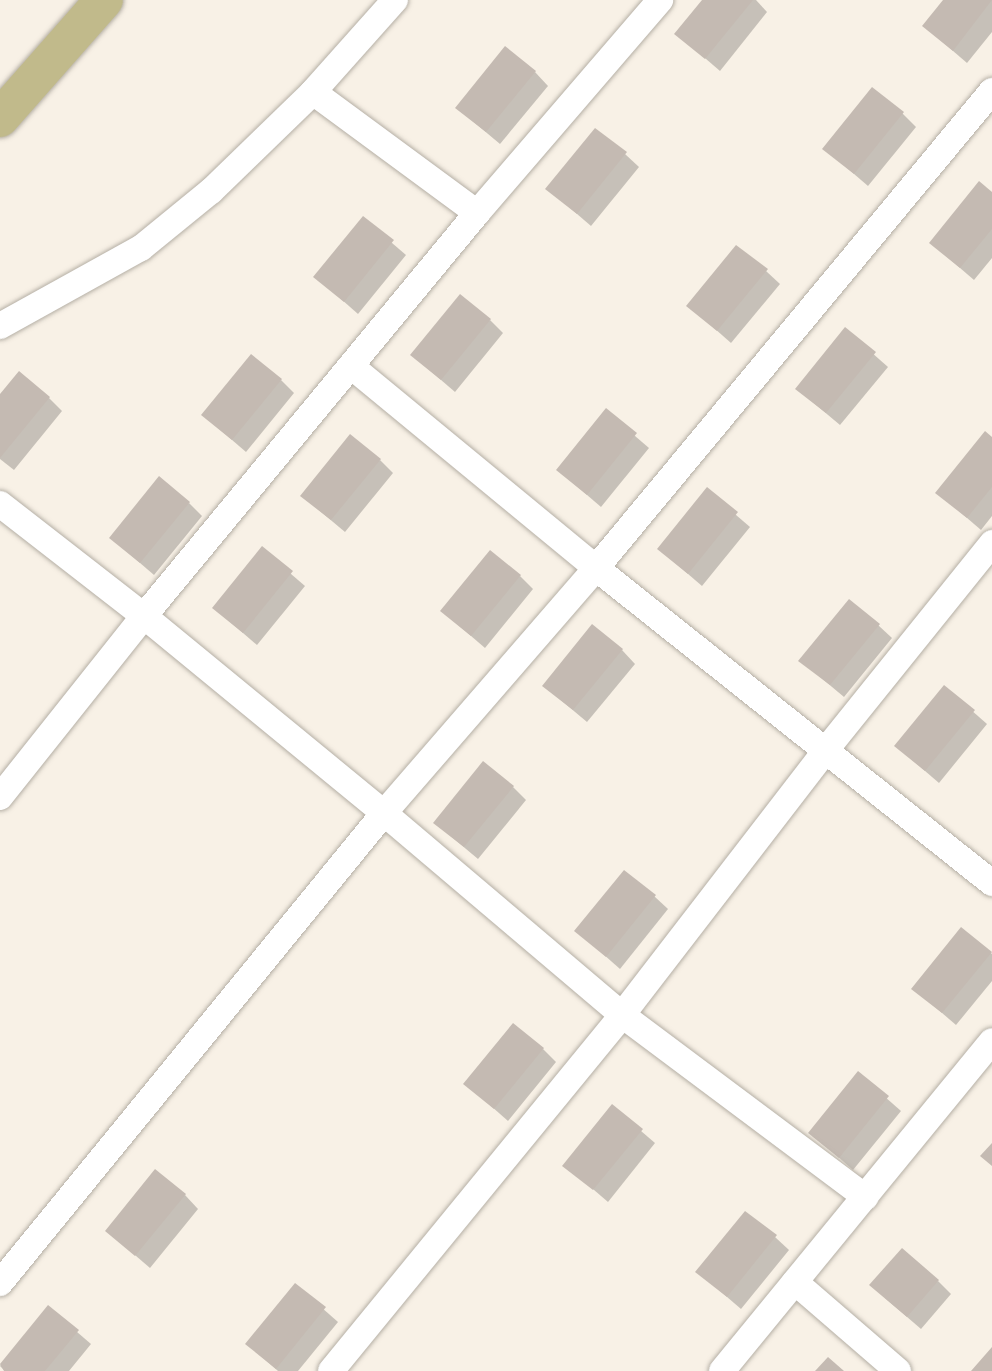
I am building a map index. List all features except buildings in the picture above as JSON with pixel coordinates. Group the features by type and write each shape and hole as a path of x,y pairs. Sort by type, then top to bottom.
{"main road":[{"path":"0,118 104,0"}],"street":[{"path":"0,326 141,248 211,191 313,92 395,0"},
{"path":"0,797 144,616 477,213 660,0"},
{"path":"0,1283 384,813 596,568 992,91"},
{"path":"313,92 477,213"},
{"path":"351,366 596,568 992,883"},
{"path":"0,505 144,616 384,813 622,1015 865,1196"},
{"path":"331,1371 622,1015 825,751 992,543"},
{"path":"722,1371 990,1049"},
{"path":"795,1282 898,1371"}]}
